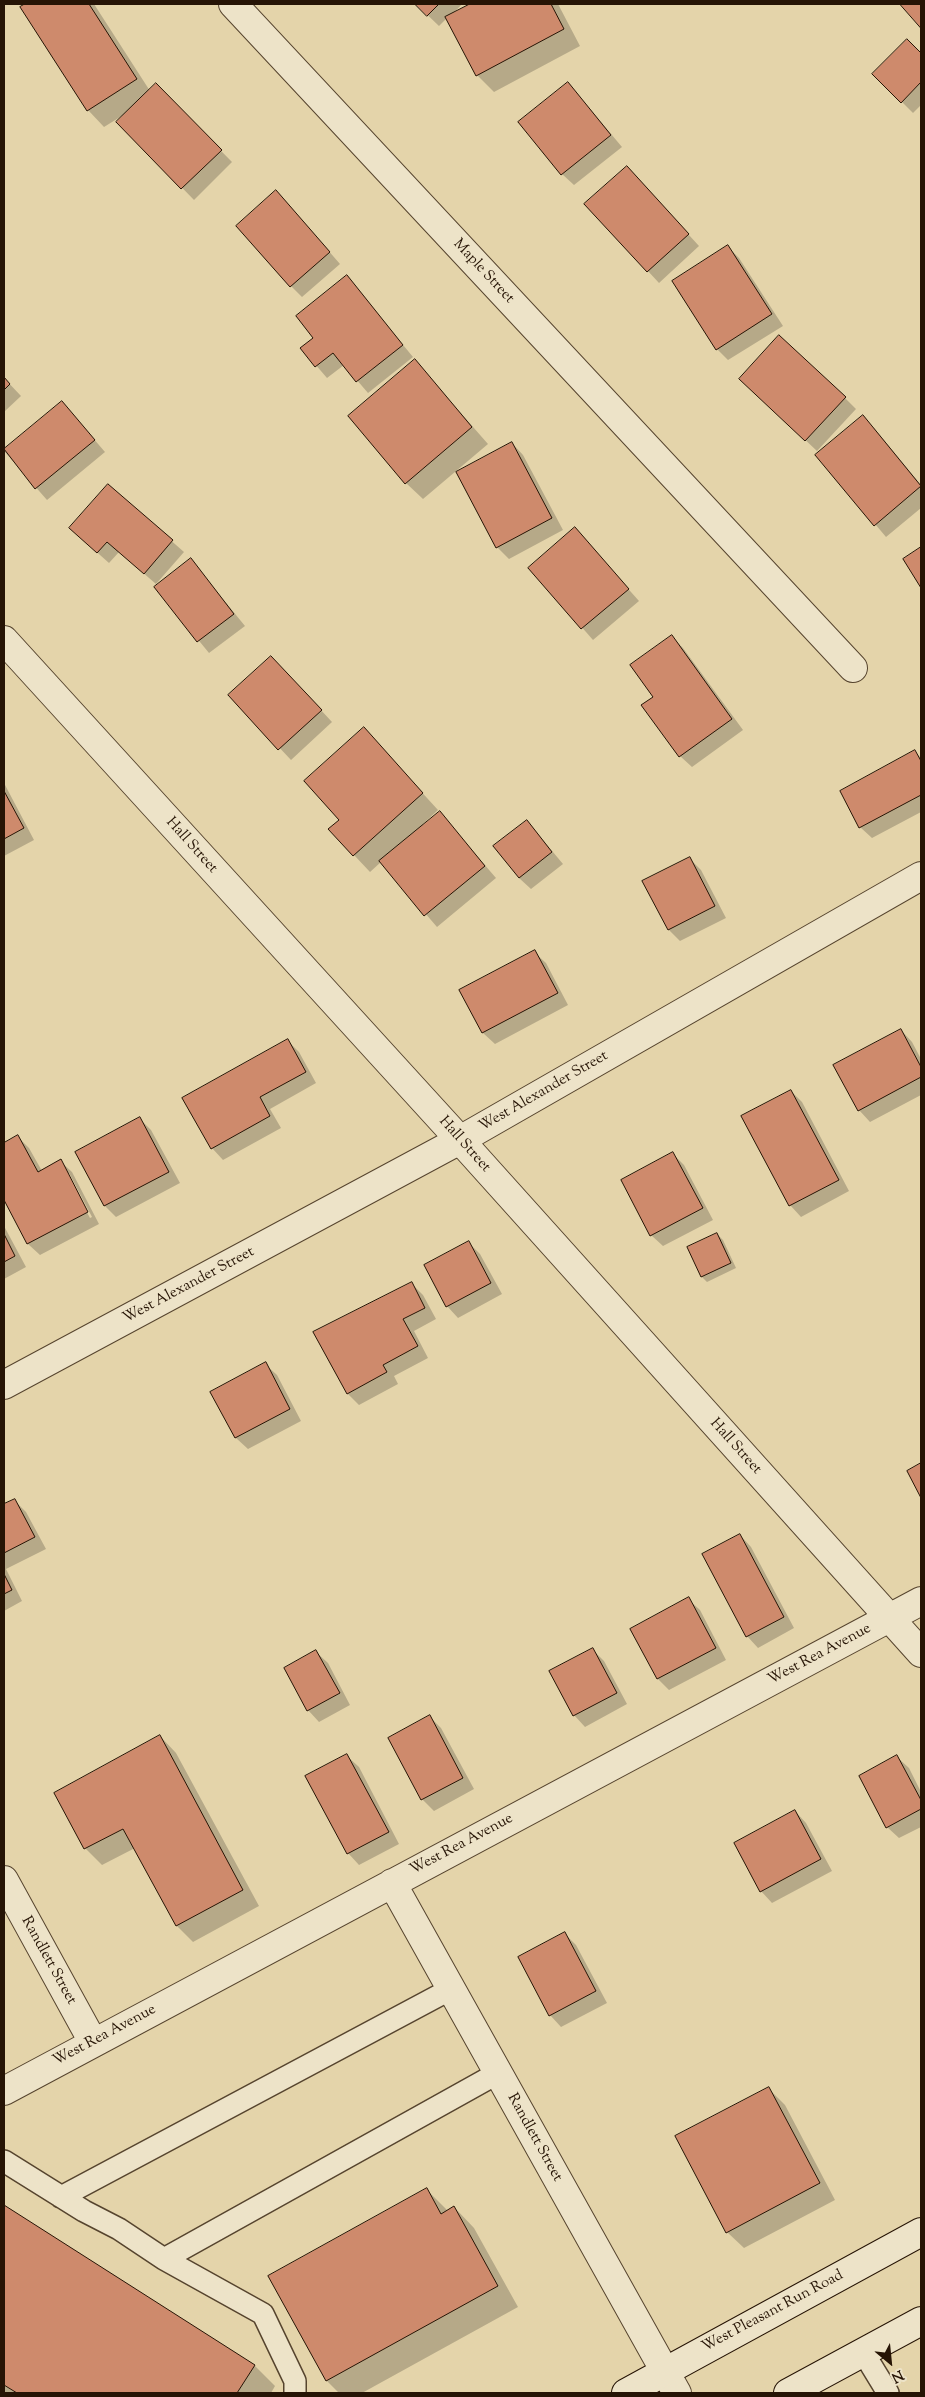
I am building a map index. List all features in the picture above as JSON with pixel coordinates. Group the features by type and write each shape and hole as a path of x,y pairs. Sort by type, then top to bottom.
{"street":[{"name":"Maple Street","path":"233,4 852,668"},
{"name":"Hall Street","path":"7,648 460,1140 921,1654"},
{"name":"West Alexander Street","path":"4,1385 460,1140 921,876"},
{"name":"West Rea Avenue","path":"4,2091 921,1601"},
{"name":"Randlett Street","path":"4,1880 93,2042"},
{"name":"Randlett Street","path":"392,1883 670,2382"},
{"name":"West Pleasant Run Road","path":"626,2393 670,2382 921,2232"},
{"path":"788,2393 921,2321"}],"lane":[{"path":"61,2197 452,1989"},
{"path":"164,2259 498,2073"},
{"path":"4,2161 61,2197 119,2229 164,2259 262,2314 295,2381 295,2393"},
{"path":"863,2352 888,2393"}],"building":[{"path":"25,4 89,4 137,79 87,111 20,7"},
{"path":"415,4 439,4 427,16"},
{"path":"470,4 551,4 564,29 476,76 445,17"},
{"path":"900,4 921,4 921,28"},
{"path":"907,39 921,53 921,82 901,103 872,74"},
{"path":"568,82 611,135 561,175 518,122"},
{"path":"156,83 222,150 181,189 116,122"},
{"path":"627,166 689,234 647,272 584,204"},
{"path":"276,190 330,252 290,287 236,226"},
{"path":"728,245 772,314 716,350 672,281"},
{"path":"347,275 403,345 356,382 333,353 315,367 300,348 313,338 296,316"},
{"path":"779,335 846,397 805,441 739,379"},
{"path":"415,359 472,427 405,484 348,416"},
{"path":"4,377 10,384 4,390"},
{"path":"62,401 95,440 35,489 4,449"},
{"path":"863,415 921,486 874,526 815,455"},
{"path":"512,442 552,518 496,548 456,472"},
{"path":"108,484 173,540 144,574 107,542 97,553 69,528"},
{"path":"575,527 629,589 581,629 528,568"},
{"path":"921,547 921,588 903,559"},
{"path":"191,558 234,614 197,642 154,587"},
{"path":"672,635 732,719 679,757 641,705 653,697 630,665"},
{"path":"271,656 322,710 278,750 228,695"},
{"path":"364,727 423,793 353,856 328,829 339,820 304,781"},
{"path":"915,750 921,761 921,795 859,828 840,791"},
{"path":"4,791 24,828 4,839"},
{"path":"440,811 485,866 424,916 379,861"},
{"path":"527,820 552,852 519,878 493,846"},
{"path":"690,857 715,906 668,930 642,881"},
{"path":"535,950 558,993 482,1033 459,990"},
{"path":"901,1029 921,1067 921,1077 858,1111 833,1065"},
{"path":"288,1039 306,1072 260,1097 270,1116 211,1149 182,1098"},
{"path":"791,1090 839,1180 789,1206 741,1116"},
{"path":"140,1117 169,1172 104,1206 75,1152"},
{"path":"18,1135 38,1172 61,1159 88,1212 27,1244 4,1200 4,1143"},
{"path":"673,1152 703,1208 650,1236 621,1180"},
{"path":"717,1233 731,1263 701,1277 687,1247"},
{"path":"4,1234 15,1256 4,1262"},
{"path":"469,1241 491,1283 446,1307 424,1265"},
{"path":"412,1282 425,1308 403,1319 418,1346 383,1365 387,1372 347,1394 313,1332"},
{"path":"266,1362 290,1409 235,1438 210,1392"},
{"path":"921,1463 921,1498 907,1471"},
{"path":"15,1499 35,1537 4,1553 4,1504"},
{"path":"740,1534 784,1617 746,1637 702,1554"},
{"path":"4,1574 12,1590 4,1594"},
{"path":"689,1597 716,1648 657,1679 630,1629"},
{"path":"593,1648 617,1693 573,1716 549,1671"},
{"path":"316,1650 340,1693 307,1711 284,1668"},
{"path":"430,1715 463,1778 421,1800 388,1738"},
{"path":"160,1735 243,1890 176,1926 123,1829 84,1849 54,1793"},
{"path":"347,1754 389,1832 347,1854 305,1776"},
{"path":"897,1755 921,1800 921,1809 886,1828 859,1776"},
{"path":"795,1810 821,1859 760,1892 734,1843"},
{"path":"565,1932 596,1991 549,2016 518,1957"},
{"path":"769,2087 820,2183 726,2233 675,2136"},
{"path":"427,2188 441,2214 454,2206 498,2286 326,2381 268,2276"},
{"path":"4,2205 255,2365 237,2393 17,2393 4,2385"}]}
